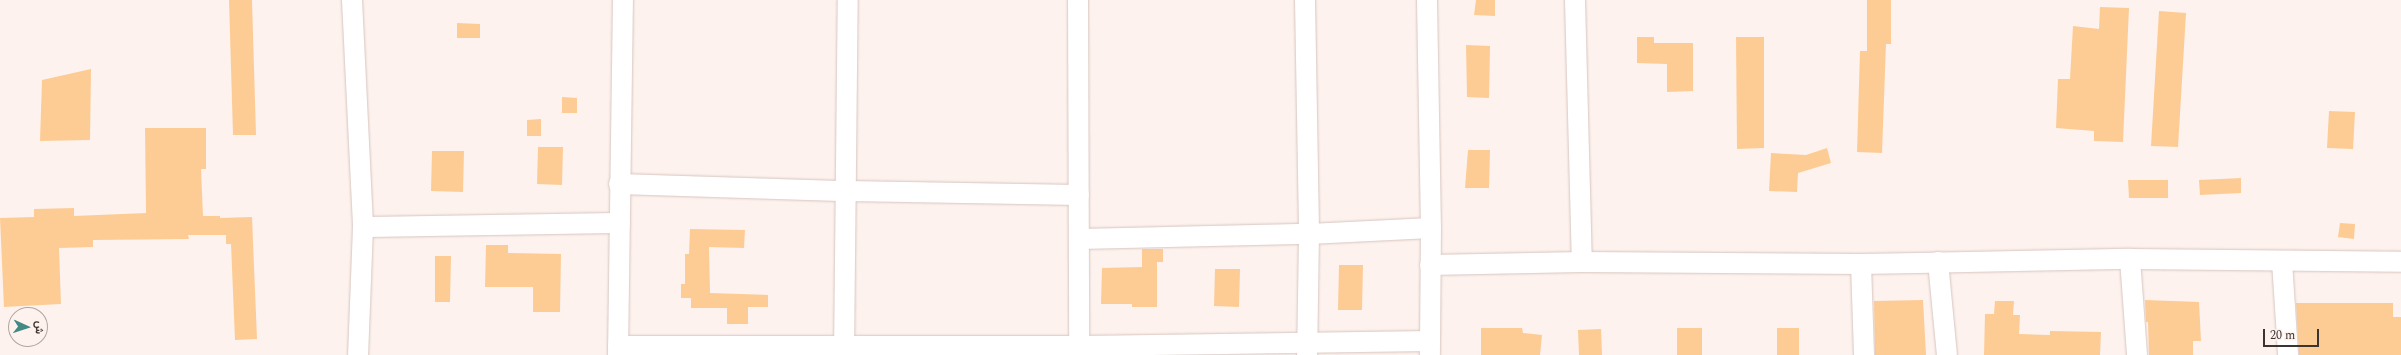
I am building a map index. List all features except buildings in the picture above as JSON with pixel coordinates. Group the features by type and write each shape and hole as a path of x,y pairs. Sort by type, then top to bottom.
{"street":[{"path":"352,0 363,226 358,355"},
{"path":"623,0 619,184 620,223 618,350 1307,350 1430,348 1431,228 1427,0"},
{"path":"844,350 848,191 848,0"},
{"path":"1078,0 1080,239 1079,350"},
{"path":"1305,0 1308,234 1307,350"},
{"path":"1575,0 1582,262"},
{"path":"619,184 848,191 1079,195"},
{"path":"363,226 620,223"},
{"path":"1080,239 1308,234 1431,228"},
{"path":"1430,265 1582,262 1861,264 2130,260 2401,262"},
{"path":"2130,260 2137,355"},
{"path":"2282,261 2288,355"},
{"path":"1938,262 1947,355"},
{"path":"1861,264 1864,355"}]}
